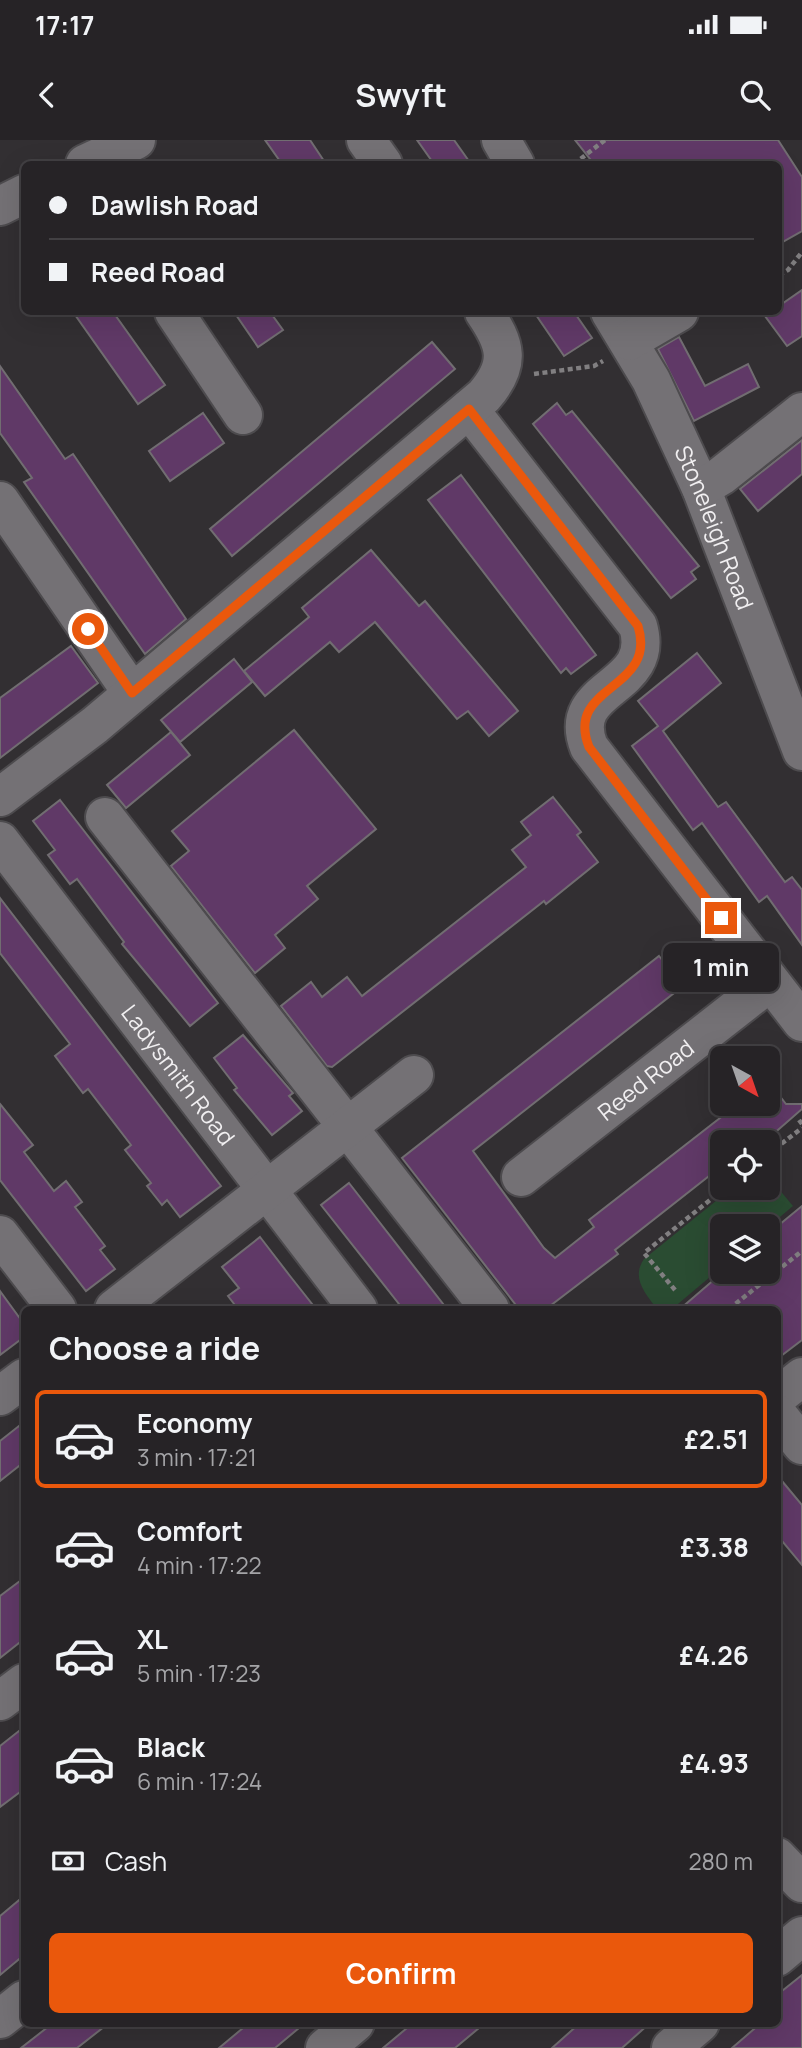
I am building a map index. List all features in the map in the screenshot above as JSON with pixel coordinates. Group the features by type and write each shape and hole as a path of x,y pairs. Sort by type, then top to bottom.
{"street":[{"path":"91,161 135,140"},
{"path":"366,140 381,161"},
{"path":"501,140 513,161"},
{"path":"0,206 21,196"},
{"path":"176,315 243,415"},
{"path":"0,797 96,725 469,409 492,386 513,374 501,338 486,315"},
{"path":"620,326 666,315"},
{"name":"Stoneleigh Road","path":"620,326 651,380 701,488 785,715 802,751"},
{"path":"469,409 638,626 642,649 639,661 626,677 592,704 586,714 584,726 589,747 802,1023"},
{"path":"701,488 721,476 802,412"},
{"path":"0,501 132,693"},
{"path":"105,817 488,1306"},
{"name":"Ladysmith Road","path":"0,841 356,1306"},
{"name":"Reed Road","path":"521,1177 770,982"},
{"path":"118,1306 414,1076"},
{"path":"0,1235 55,1306"},
{"path":"781,1394 802,1377"},
{"path":"0,1396 21,1380"},
{"path":"781,1419 802,1445"},
{"path":"0,1701 21,1684"},
{"path":"781,1861 802,1883"},
{"path":"781,1954 802,1936"},
{"path":"0,2019 21,2002"},
{"path":"325,2048 350,2027"},
{"path":"671,2048 695,2027"}],"path":[{"path":"577,161 605,140"},
{"path":"782,273 788,270 802,251"},
{"path":"513,374 594,366 620,326"},
{"path":"780,1143 801,1124"},
{"path":"676,1290 644,1253 711,1200"},
{"path":"733,1306 802,1251"}],"green space":[{"path":"780,1190 793,1206 780,1217 780,1214 710,1214 710,1277 676,1306 655,1306 644,1291 639,1273 644,1259 717,1200 780,1200"}],"building":[{"path":"265,140 310,140 324,161 280,161"},
{"path":"417,140 454,140 469,161 432,161"},
{"path":"575,140 778,140 802,177 802,231 782,242 782,161 592,161"},
{"path":"802,290 802,336 787,346 765,316 782,315 782,304"},
{"path":"75,315 115,315 165,385 138,404"},
{"path":"236,315 272,315 283,330 258,347"},
{"path":"536,315 576,315 592,338 564,356"},
{"path":"679,337 705,386 748,364 759,387 694,421 658,349"},
{"path":"432,342 455,369 232,556 210,529"},
{"path":"0,366 65,459 73,454 186,619 145,654 24,482 32,478 0,433"},
{"path":"557,403 566,415 572,411 699,566 691,572 696,579 671,598 533,424"},
{"path":"203,413 224,443 170,481 149,451"},
{"path":"802,440 802,474 758,511 740,489"},
{"path":"461,475 596,655 571,674 566,668 561,673 428,500"},
{"path":"371,550 419,606 425,601 518,711 489,736 468,711 457,719 375,622 339,652 330,642 265,696 244,671 309,617 302,608"},
{"path":"71,646 98,683 0,758 0,698"},
{"path":"697,653 721,683 663,731 718,807 726,802 785,882 792,877 802,890 802,945 767,896 759,902 702,823 693,830 632,746 658,726 638,701"},
{"path":"234,659 252,682 180,742 161,720"},
{"path":"294,730 376,829 307,886 318,899 275,935 285,948 255,973 171,866 189,851 172,831"},
{"path":"171,732 190,755 126,808 107,785"},
{"path":"553,797 581,832 577,835 598,862 332,1067 327,1066 281,1006 311,982 322,997 347,977 362,996 526,867 512,850 531,835 521,822"},
{"path":"60,800 218,1003 190,1026 122,944 124,942 77,879 70,884 48,855 55,850 33,821"},
{"path":"0,898 221,1186 180,1217 167,1200 162,1205 147,1186 151,1183 125,1150 131,1145 88,1089 83,1093 55,1056 70,1044 0,953"},
{"path":"659,956 683,986 473,1151 544,1248 555,1258 594,1227 589,1220 723,1116 780,1116 780,1096 786,1104 802,1104 802,1109 778,1130 710,1130 710,1175 615,1250 618,1254 550,1306 517,1306 402,1158"},
{"path":"243,1035 293,1093 289,1096 302,1111 272,1135 234,1090 237,1088 214,1058"},
{"path":"0,1104 33,1145 24,1152 54,1191 66,1181 82,1202 75,1207 105,1246 100,1250 115,1269 86,1291 0,1180"},
{"path":"349,1183 445,1306 401,1306 321,1205"},
{"path":"802,1206 802,1340 781,1356 781,1306 683,1306 710,1283 780,1284 780,1224"},
{"path":"260,1237 314,1306 236,1306 228,1296 239,1288 222,1267"},
{"path":"0,1291 21,1320 21,1339 0,1355"},
{"path":"21,1424 21,1464 0,1481 0,1441"},
{"path":"781,1480 802,1505 802,1565 781,1540"},
{"path":"21,1580 21,1641 0,1658 0,1596"},
{"path":"21,1729 21,1791 0,1807 0,1746"},
{"path":"21,1898 21,1958 0,1975 0,1916"},
{"path":"802,1975 802,2048 732,2048 756,2027 781,2027 781,1992"},
{"path":"48,2027 104,2027 77,2048 21,2048"},
{"path":"244,2027 300,2027 275,2048 219,2048"},
{"path":"408,2027 480,2027 455,2048 383,2048"},
{"path":"576,2027 646,2027 622,2048 552,2048"}],"route":[{"path":"88,629 132,693 469,409 638,626 642,638 639,661 626,677 592,704 586,714 585,738 589,747 721,918"}]}
